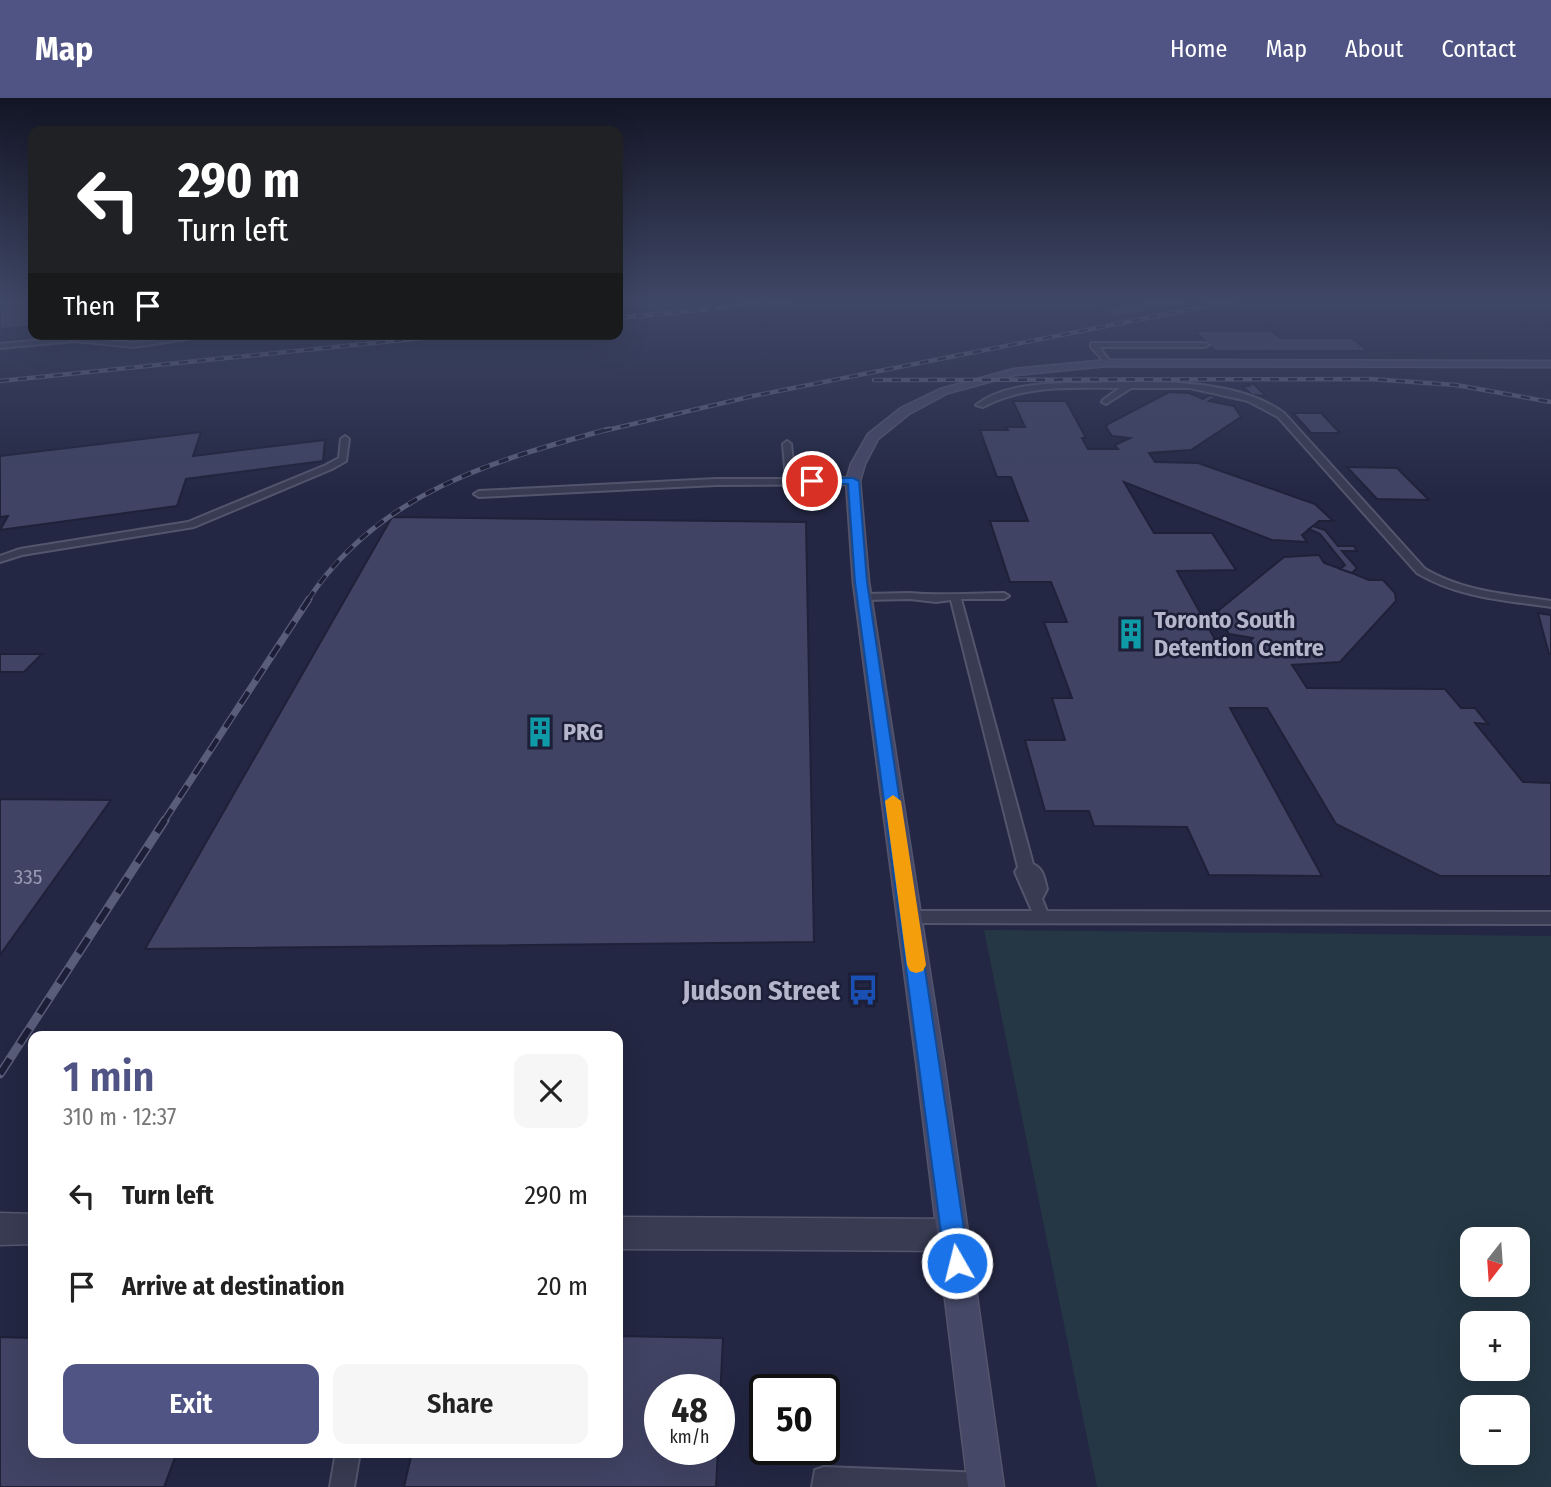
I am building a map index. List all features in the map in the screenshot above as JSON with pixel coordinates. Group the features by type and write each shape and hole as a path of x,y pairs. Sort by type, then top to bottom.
{"main road":[{"path":"986,1486 954,1235 863,597 853,481 858,464 873,438 888,423 925,399 963,384 1014,372 1078,366"}],"street":[{"path":"623,1233 954,1235"}],"lane":[{"path":"1106,402 1129,386"},
{"path":"980,405 1006,394 1042,387 1191,386 1213,389 1274,408 1421,571 1438,582 1459,590 1551,604"},
{"path":"0,559 20,552 190,525 336,463 343,459 345,439"},
{"path":"787,444 791,481"},
{"path":"479,494 716,482 853,481"},
{"path":"863,597 910,596 936,599 953,596 1004,596"},
{"path":"953,596 1026,868 1023,872 1028,891 1035,897 1042,917"},
{"path":"910,917 1551,918"},
{"path":"342,1487 347,1458"},
{"path":"824,1487 824,1479 986,1486"}],"shaded area":[{"path":"984,930 1551,936 1551,1487 1097,1487"}],"building":[{"path":"1246,384 1254,384 1266,396 1252,395 1242,386 1249,386"},
{"name":"Toronto South Detention Centre","path":"1169,392 1189,393 1203,399 1210,395 1216,397 1209,401 1234,406 1241,417 1191,450 1149,453 1155,462 1198,463 1315,504 1333,521 1319,521 1302,535 1307,542 1272,540 1124,482 1154,533 1212,533 1236,570 1177,571 1217,643 1227,643 1235,654 1239,654 1253,638 1229,634 1219,618 1219,610 1284,557 1319,555 1324,563 1369,580 1383,580 1395,593 1396,601 1340,662 1292,665 1307,688 1445,689 1461,708 1475,708 1488,724 1475,723 1523,782 1551,783 1551,876 1440,876 1336,824 1267,708 1230,708 1322,876 1209,875 1187,827 1094,826 1089,811 1045,811 1025,740 1065,740 1052,698 1072,698 1044,622 1067,622 1051,582 1010,582 990,521 1028,521 1011,477 997,477 980,430 1025,427 1013,401 1066,401 1086,438 1082,438 1088,449 1118,449 1115,445 1130,438 1112,436 1106,427 1108,424"},
{"path":"1293,413 1321,413 1340,433 1311,433"},
{"path":"201,432 193,456 325,440 323,461 186,479 177,506 0,530 8,516 0,517 0,456"},
{"path":"1347,467 1397,468 1429,500 1377,499"},
{"name":"PRG","path":"392,517 806,522 814,942 145,949"},
{"path":"1313,526 1325,530 1338,546 1354,546 1357,551 1342,551 1357,568 1352,573 1340,569 1345,565 1320,534 1309,529"},
{"path":"1538,613 1551,615 1551,654 1549,654"},
{"path":"0,654 42,654 24,672 0,672"},
{"path":"0,799 111,800 0,955"},
{"path":"623,1336 723,1338 721,1374 644,1374 644,1465 717,1465 716,1487 404,1487 411,1458 623,1458"},
{"path":"0,1337 28,1338 28,1458 175,1458 164,1487 0,1487"}],"railway":[{"path":"0,381 149,366"},
{"path":"603,431 753,396 905,366"},
{"path":"874,380 1370,379 1456,385 1551,402"},
{"path":"308,600 336,563 368,533 403,507 441,486 481,469 609,429"},
{"path":"164,821 309,599"},
{"path":"0,1074 165,820"}],"slow traffic":[{"path":"893,801 916,965"}],"place":[{"name":"Toronto South Detention Centre","path":"1131,634"},
{"name":"PRG","path":"540,732"},
{"name":"Judson Street","path":"863,990"}],"route":[{"path":"812,481 853,481 861,582 957,1263"}]}
